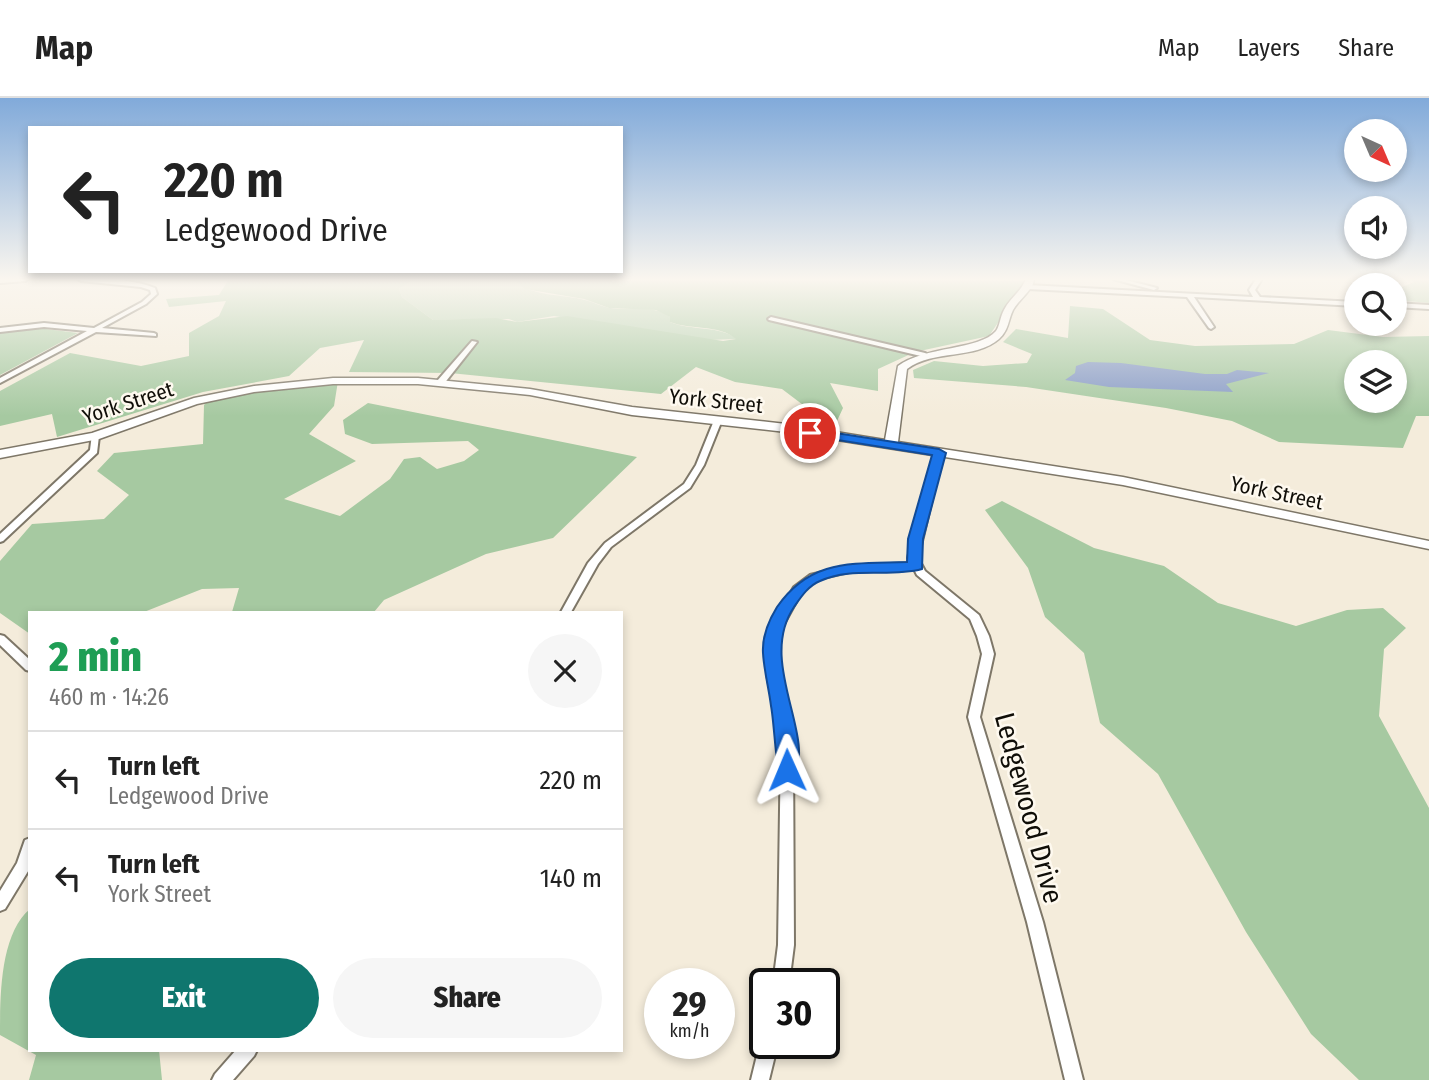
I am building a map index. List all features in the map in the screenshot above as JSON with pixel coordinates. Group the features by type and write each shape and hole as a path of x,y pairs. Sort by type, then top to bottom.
{"street":[{"path":"0,330 44,325 155,335"},
{"path":"0,381 102,325"},
{"path":"796,325 925,355"},
{"path":"891,445 902,368 925,355 989,340 1002,330 1003,325"},
{"path":"440,383 474,342"},
{"name":"York Street","path":"0,454 95,436 194,401 254,389 350,380 440,383 530,392 632,411 719,420 1123,481 1429,544"},
{"path":"567,611 593,563 608,545 687,486 700,465 719,420"},
{"path":"0,539 94,451 95,436"},
{"path":"783,968 786,945 787,742 773,674 773,633 798,589 814,577 849,569 916,566 913,558 915,539 939,453"},
{"name":"Ledgewood Drive","path":"916,566 938,589 975,617 983,636 988,654 974,717 985,764 1035,922 1073,1080"},
{"path":"0,639 28,665"},
{"path":"0,904 23,865 28,850"},
{"path":"221,1080 246,1052"},
{"path":"760,1080 765,1059"}],"green space":[{"path":"203,325 622,325 723,341 736,339 721,331 684,325 997,325 989,336 915,352 878,369 878,391 830,383 843,408 837,421 819,417 782,389 735,382 696,367 661,394 450,373 349,372 364,340 320,348 289,376 203,392 57,437 52,414 0,426 0,391 70,353 141,366 189,356 189,333"},
{"path":"611,325 678,325 722,332 737,339 709,340"},
{"path":"1069,325 1127,325 1150,340 1195,346 1294,344 1328,330 1344,332 1344,336 1429,336 1429,416 1416,416 1403,448 1279,442 1232,421 1166,408 1026,387 914,378 913,370 934,361 983,366 1027,363 1032,354 1003,342 1016,329 1068,338"},
{"path":"38,328 78,333 0,375 0,333"},
{"path":"338,381 334,406 309,434 356,461 284,499 340,516 390,479 404,459 420,457 437,469 464,461 479,450 468,441 372,444 345,434 343,420 368,403 637,457 553,538 486,554 384,600 375,611 232,611 239,588 202,589 147,611 28,611 28,633 0,613 0,561 32,524 104,519 129,495 97,471 114,453 203,444 204,405 211,397"},
{"path":"1002,501 1094,548 1164,566 1218,603 1296,626 1347,610 1383,608 1406,628 1384,649 1379,716 1429,808 1429,1080 1359,1080 1311,1034 1246,932 1158,774 1100,723 1084,653 1045,617 1028,568 985,510"},
{"path":"28,911 28,1051 0,1035 4,967 7,950 20,920"},
{"path":"31,1052 159,1052 162,1080 29,1080 36,1055"}],"water":[{"path":"1088,362 1121,363 1205,374 1227,374 1237,370 1269,373 1226,384 1233,392 1109,387 1065,380 1075,373 1076,366"}],"route":[{"path":"787,770 787,742 771,652 773,633 783,612 798,589 814,577 849,569 916,566 913,558 915,539 939,453 810,433"}]}
